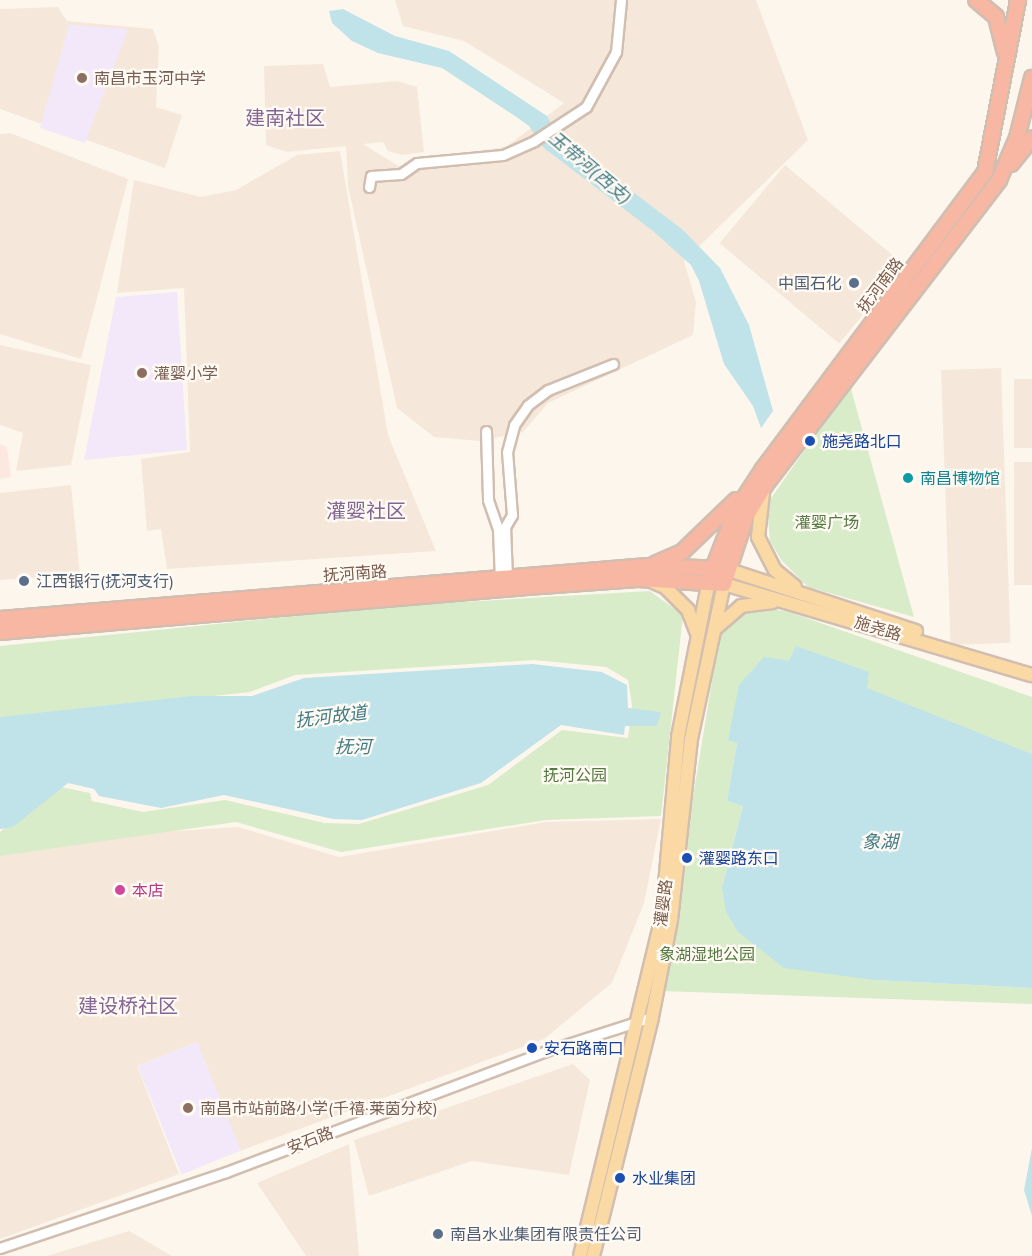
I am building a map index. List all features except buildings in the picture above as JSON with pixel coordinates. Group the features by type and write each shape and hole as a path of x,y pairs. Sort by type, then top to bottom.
{"highway":[{"path":"976,0 996,17 1004,35 1007,73"},
{"name":"抚河南路","path":"718,575 735,512 763,469 985,172 1007,73 1018,0"},
{"path":"1025,0 1032,4"},
{"name":"抚河南路","path":"718,575 746,517 766,483 999,180 1017,138 1032,78"},
{"path":"999,180 1032,138"},
{"path":"647,573 682,552 763,469"},
{"name":"抚河南路","path":"0,619 503,579 647,573 718,575"},
{"name":"抚河南路","path":"0,632 647,573"}],"main road":[{"path":"766,483 758,520 761,545 775,570 804,600"},
{"path":"647,573 688,610 698,634"},
{"name":"施尧路","path":"718,575 1032,667"},
{"name":"灌婴路","path":"593,1256 652,1017 670,920 691,739 713,632 718,575"},
{"name":"灌婴路","path":"580,1256 640,1020 662,918 678,737 698,634 718,575"},
{"path":"713,632 741,606 804,600"},
{"name":"施尧路","path":"804,600 1032,675"}],"street":[{"path":"369,187 371,176 401,174 417,163 503,155 534,141 586,107 616,52 621,0"},
{"path":"503,579 505,527 512,515 507,452 514,425 528,405 548,390 613,364"},
{"path":"486,430 488,500 498,529 503,579"},
{"name":"安石路","path":"0,1248 226,1172 652,1017"}],"shaded area":[{"path":"395,0 756,0 808,140 684,261 696,302 693,335 548,403 523,432 480,441 434,437 397,408 348,186 346,146 287,152 266,145 264,66 323,64 330,87 397,81 417,87 424,152 402,155 388,151 383,142 363,144 400,167 414,160 506,147 564,103 464,41 403,26"},
{"path":"58,7 67,21 153,29 159,47 156,107 182,115 165,168 0,109 0,9"},
{"name":"南昌市玉河中学","path":"69,25 128,29 85,143 40,128"},
{"path":"10,133 128,179 81,359 0,334 0,134"},
{"path":"340,151 388,435 436,551 167,569 161,529 147,531 141,459 190,452 184,288 117,293 134,180 201,197 236,190 297,155"},
{"path":"785,165 905,265 839,343 719,243"},
{"name":"灌婴小学","path":"177,292 187,450 84,460 116,297"},
{"path":"0,345 91,365 71,465 16,471 23,433 0,425"},
{"path":"1001,368 1011,643 951,645 941,370"},
{"path":"1014,379 1032,379 1032,448 1014,448"},
{"path":"0,444 7,447 11,477 0,479"},
{"path":"1014,462 1032,462 1032,585 1014,585"},
{"path":"71,485 80,575 0,580 0,493"},
{"path":"661,819 644,903 612,983 544,1039 240,1151 197,1042 137,1066 179,1174 0,1239 0,855 113,835 238,827 339,857 546,822"},
{"name":"南昌市站前路小学(千禧·莱茵分校)","path":"197,1042 241,1150 181,1174 138,1066"},
{"path":"573,1064 590,1080 569,1175 472,1161 369,1196 354,1140"},
{"path":"349,1144 359,1256 306,1256 257,1183"},
{"path":"129,1231 172,1256 47,1256"}],"green space":[{"name":"灌婴广场","path":"850,385 914,617 808,587 782,561 770,541 767,504"},
{"name":"抚河公园","path":"650,591 683,615 661,816 546,820 341,852 236,822 0,856 0,832 56,786 90,793 92,801 143,812 225,800 325,823 359,824 488,785 562,730 628,738 632,705 628,680 606,667 534,660 295,675 250,692 0,720 0,646 395,606"},
{"name":"象湖湿地公园","path":"766,608 789,612 1032,697 1032,754 789,661 733,721 728,739 737,743 727,801 743,806 722,887 874,980 1032,988 1032,1004 661,991 720,633 731,620 747,611"}],"water":[{"name":"玉带河(西支)","path":"343,9 395,36 449,51 547,116 558,135 683,230 720,268 749,325 773,411 761,428 753,406 724,364 699,281 691,265 653,231 544,148 529,126 515,116 442,68 378,53 352,41 332,23 329,11"},
{"name":"象湖","path":"796,646 869,672 867,688 1032,754 1032,988 874,980 784,968 738,932 726,912 722,887 743,806 727,801 737,743 728,740 739,685 764,657 789,661"},
{"name":"抚河","path":"532,664 602,672 627,685 628,708 661,712 657,726 625,726 624,735 561,725 481,783 362,820 333,819 224,795 161,808 99,796 94,789 68,783 13,827 0,829 0,717 193,696 252,696 304,678"},
{"path":"1032,1148 1032,1216 1024,1190"}],"place":[{"name":"南昌市玉河中学","path":"82,78"},
{"name":"中国石化","path":"854,283"},
{"name":"灌婴小学","path":"142,373"},
{"name":"施尧路北口","path":"810,441"},
{"name":"南昌博物馆","path":"908,478"},
{"name":"江西银行(抚河支行)","path":"24,581"},
{"name":"灌婴路东口","path":"687,858"},
{"name":"本店","path":"120,890"},
{"name":"安石路南口","path":"532,1048"},
{"name":"南昌市站前路小学(千禧·莱茵分校)","path":"188,1108"},
{"name":"水业集团","path":"620,1178"},
{"name":"南昌水业集团有限责任公司","path":"438,1234"}],"district":[{"name":"建南社区","path":"285,117"},
{"name":"灌婴社区","path":"366,510"},
{"name":"建设桥社区","path":"128,1005"}],"water label":[{"name":"抚河故道","path":"331,717"}]}
